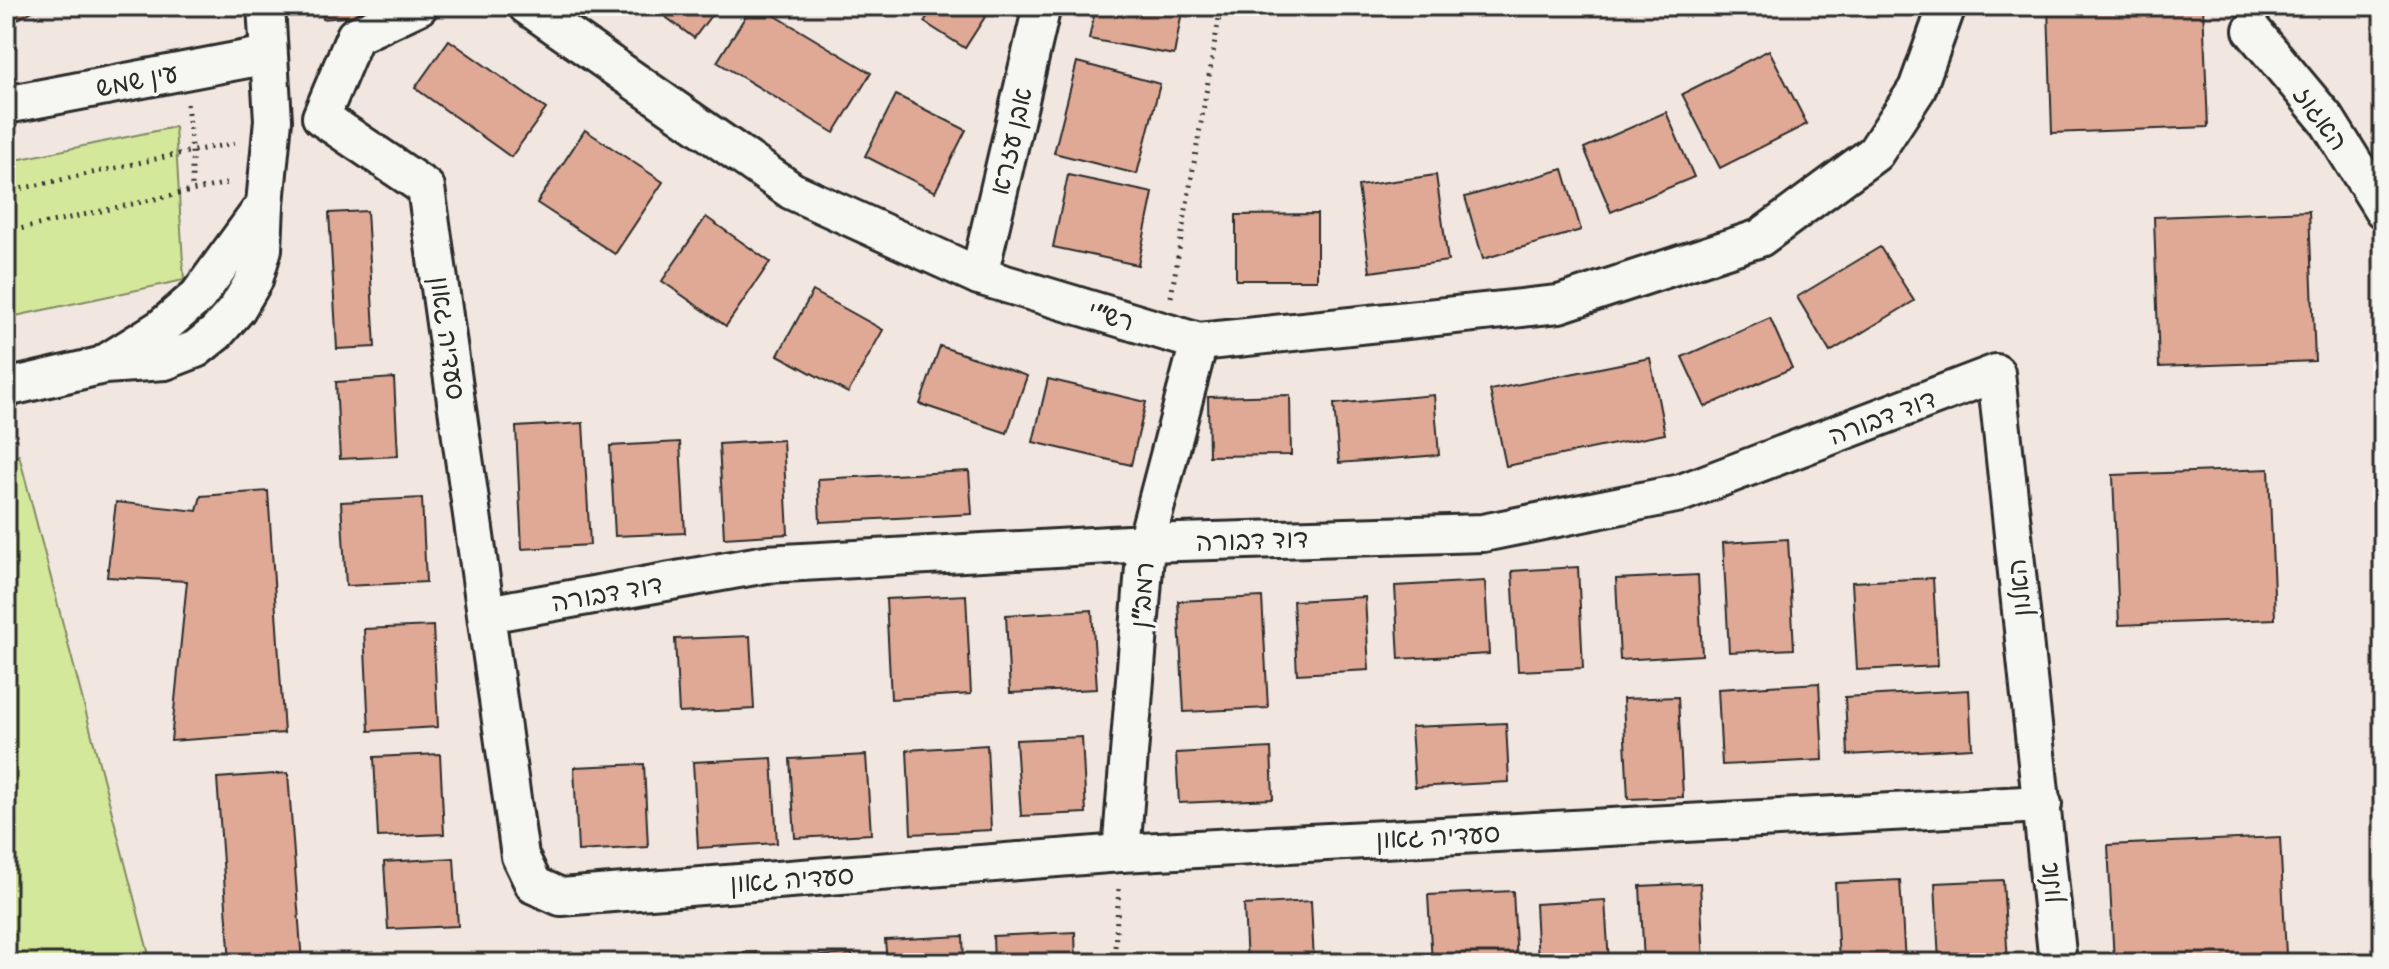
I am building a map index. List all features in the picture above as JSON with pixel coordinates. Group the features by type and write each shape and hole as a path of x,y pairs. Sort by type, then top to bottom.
{"street":[{"path":"6,388 104,365 161,328 198,296 266,189 273,120 266,6"},
{"name":"סעדיה גאון","path":"419,6 355,36 321,117 426,188 520,856 534,885 561,897 1121,853 2043,804"},
{"name":"רש\"י","path":"527,6 792,191 979,276 1199,342 1559,304 1760,238 1875,153 1917,89 1947,6"},
{"name":"אבן עזרא","path":"979,276 1042,6"},
{"name":"האגוז","path":"2252,30 2327,120 2383,210"},
{"name":"עין שמש","path":"6,105 268,55"},
{"name":"רמב\"ן","path":"1121,853 1146,543 1199,342"},
{"name":"דוד דבורה","path":"487,614 766,564 1146,543 1483,533 1681,493 1996,373"},
{"name":"האלון","path":"1996,373 2043,804"},
{"name":"אלון","path":"2043,804 2058,963"}],"path":[{"path":"1165,332 1221,6"},
{"path":"183,71 192,151 192,191"},
{"path":"6,192 192,151 272,137"},
{"path":"6,232 192,191 266,189"},
{"path":"1114,963 1121,853"}],"green space":[{"path":"175,127 184,280 6,318 6,162"},
{"path":"19,455 151,963 6,963 6,460"}],"building":[{"path":"6,6 41,6 6,26"},
{"path":"322,6 366,6 367,15 323,19"},
{"path":"651,6 718,6 694,38"},
{"path":"752,6 759,6 871,73 834,133 717,62"},
{"path":"934,6 992,6 965,48 924,22"},
{"path":"1096,6 1183,6 1174,55 1089,39"},
{"path":"2048,6 2203,6 2208,127 2052,133"},
{"path":"449,40 546,109 511,157 415,88"},
{"path":"1769,50 1807,124 1720,168 1682,94"},
{"path":"1077,62 1160,84 1137,174 1054,153"},
{"path":"896,95 966,130 935,192 865,156"},
{"path":"1666,112 1694,177 1611,212 1584,148"},
{"path":"585,130 663,182 615,254 537,203"},
{"path":"1563,169 1581,230 1483,259 1465,197"},
{"path":"1068,175 1153,193 1138,265 1053,247"},
{"path":"1436,175 1448,261 1370,272 1358,186"},
{"path":"367,211 375,347 337,349 329,213"},
{"path":"2309,211 2315,361 2159,367 2154,217"},
{"path":"1317,214 1317,280 1236,280 1236,215"},
{"path":"706,217 770,262 726,326 662,281"},
{"path":"1880,247 1914,301 1830,352 1797,297"},
{"path":"813,291 883,330 848,393 778,355"},
{"path":"1770,318 1792,368 1705,407 1682,357"},
{"path":"940,346 1027,376 1007,433 920,404"},
{"path":"1650,358 1665,434 1506,466 1490,390"},
{"path":"394,378 398,456 340,459 336,382"},
{"path":"1048,379 1146,402 1131,465 1033,442"},
{"path":"1290,395 1291,455 1209,456 1208,397"},
{"path":"1434,395 1439,455 1339,463 1334,404"},
{"path":"583,423 590,545 522,549 516,427"},
{"path":"783,440 788,534 724,538 719,444"},
{"path":"680,442 685,533 615,536 610,446"},
{"path":"2269,469 2275,619 2119,625 2113,475"},
{"path":"969,471 972,514 820,522 818,479"},
{"path":"268,491 284,733 171,741 187,581 107,577 116,502 197,511 201,496"},
{"path":"422,498 426,582 346,586 341,502"},
{"path":"1788,539 1794,649 1729,652 1723,543"},
{"path":"1578,567 1583,668 1518,671 1512,571"},
{"path":"1698,575 1702,655 1620,660 1616,579"},
{"path":"1933,578 1938,666 1857,670 1852,582"},
{"path":"1485,581 1489,654 1399,659 1395,586"},
{"path":"966,595 971,694 891,699 886,599"},
{"path":"1262,597 1268,708 1184,712 1178,601"},
{"path":"1365,597 1369,670 1297,674 1293,601"},
{"path":"1092,610 1097,689 1010,693 1006,615"},
{"path":"433,626 438,727 369,731 364,629"},
{"path":"750,636 754,709 679,713 675,639"},
{"path":"1819,683 1823,760 1722,765 1718,689"},
{"path":"1969,690 1972,748 1848,755 1845,697"},
{"path":"1678,697 1683,797 1628,799 1623,699"},
{"path":"1506,723 1509,782 1415,787 1411,727"},
{"path":"1082,737 1086,813 1021,816 1016,740"},
{"path":"987,745 991,830 911,834 907,750"},
{"path":"1271,748 1273,799 1179,803 1176,753"},
{"path":"440,754 444,834 378,837 374,757"},
{"path":"866,755 871,834 795,838 790,759"},
{"path":"772,758 777,843 698,848 693,762"},
{"path":"644,764 648,847 578,851 574,767"},
{"path":"288,773 302,963 230,963 217,778"},
{"path":"2280,837 2286,955 2114,963 2108,845"},
{"path":"454,858 458,926 388,929 384,862"},
{"path":"1900,880 1905,963 1839,963 1835,883"},
{"path":"2003,880 2008,963 1939,963 1935,883"},
{"path":"1700,883 1704,963 1644,963 1640,886"},
{"path":"1513,891 1517,963 1432,963 1428,895"},
{"path":"1605,900 1609,963 1538,963 1535,904"},
{"path":"1311,901 1314,963 1247,963 1244,905"},
{"path":"1075,932 1076,963 994,963 993,936"},
{"path":"963,936 964,963 887,963 885,940"},
{"path":"756,952 756,963 685,963 684,956"},
{"path":"852,954 853,963 789,963 789,958"}]}
